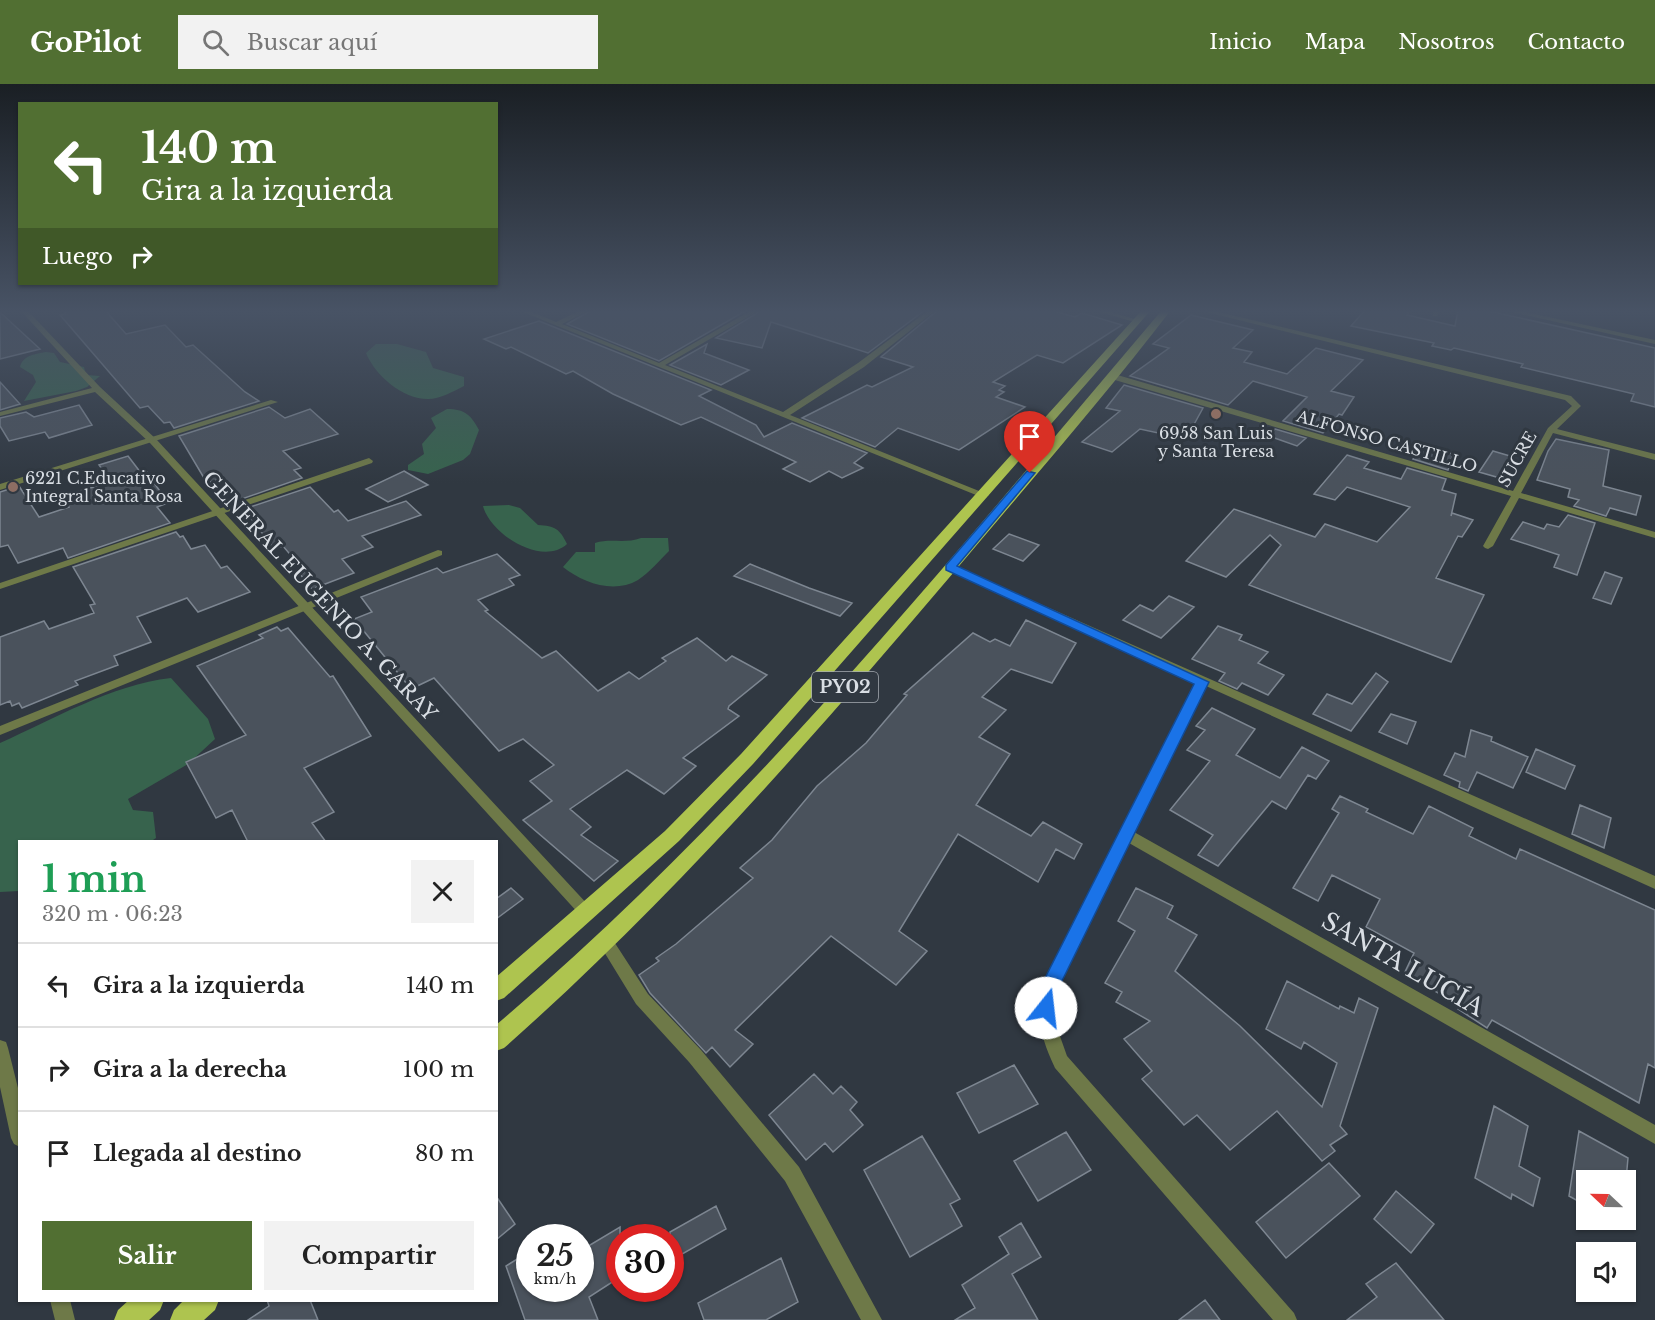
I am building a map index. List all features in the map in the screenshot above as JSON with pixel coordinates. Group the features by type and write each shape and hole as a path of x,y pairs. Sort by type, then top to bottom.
{"highway":[{"name":"PY02","path":"498,989 672,836 747,759 1096,368"},
{"name":"PY02","path":"498,1038 606,942 776,766 950,567 1118,368"},
{"path":"128,1320 148,1302"},
{"path":"184,1320 204,1302"}],"street":[{"name":"GENERAL EUGENIO A. GARAY","path":"77,368 153,441 585,911"},
{"path":"667,368 984,495"},
{"path":"785,414 857,368"},
{"name":"SUCRE","path":"1442,368 1568,398 1577,406 1551,430 1488,546"},
{"name":"ALFONSO CASTILLO","path":"1111,376 1655,535"},
{"path":"0,414 97,389"},
{"path":"0,487 274,402"},
{"path":"1551,430 1655,458"},
{"path":"0,586 369,461"},
{"path":"0,731 438,553"},
{"path":"950,567 1202,682 1655,883"},
{"path":"1202,682 1050,986 1046,1008 1048,1033 1061,1062 1287,1320"},
{"name":"SANTA LUCÍA","path":"1127,835 1655,1135"},
{"path":"606,942 642,999 695,1056 792,1174 872,1320"},
{"path":"0,1048 18,1129"},
{"path":"60,1302 65,1320"}],"green space":[{"path":"21,368 84,368 86,375 100,376 87,387 76,391 24,401 36,382 33,375"},
{"path":"433,368 464,377 464,386 433,399 418,398 399,390 376,369"},
{"path":"447,409 467,414 479,430 470,454 463,460 428,474 408,470 408,465 424,454 422,444 436,428 431,418"},
{"path":"509,505 520,508 538,525 556,529 567,544 556,550 544,552 518,544 506,536 488,517 483,506"},
{"path":"641,538 668,538 669,551 646,574 629,584 599,585 580,578 563,567 576,552 595,552 595,543"},
{"path":"171,678 208,719 215,739 188,764 128,799 133,810 153,812 156,838 153,840 18,840 18,891 0,892 0,743 105,695"}],"building":[{"path":"105,368 218,368 245,392 259,401 174,428 170,422 164,423 148,406 140,408"},
{"path":"553,368 655,368 711,390 699,396 756,425 764,437 792,423 867,453 854,463 863,468 842,478 829,471 810,482 783,469 796,462 701,417 681,425 613,394 573,371 566,374"},
{"path":"677,368 743,368 749,370 721,385"},
{"path":"912,368 1016,368 993,382 1005,386 999,390 1004,392 996,397 1025,407 959,450 898,428 875,447 802,418 867,385 872,387"},
{"path":"1142,368 1264,368 1287,374 1294,368 1355,368 1331,391 1354,397 1342,415 1339,414 1323,433 1283,421 1307,397 1253,381 1228,405 1130,376"},
{"path":"1524,368 1655,368 1655,407 1631,401 1634,394"},
{"path":"0,382 20,404 0,410"},
{"path":"1124,385 1203,408 1186,439 1140,429 1112,452 1082,442 1120,411 1106,408"},
{"path":"79,405 92,425 49,438 45,432 9,441 0,426 0,418 26,412 34,417"},
{"path":"269,407 285,418 310,409 338,434 283,451 301,468 294,470 302,478 239,500 220,479 207,483 179,436"},
{"path":"1275,429 1306,438 1297,446 1269,436"},
{"path":"1556,439 1609,450 1603,486 1641,496 1636,515 1610,508 1606,516 1574,506 1579,500 1568,497 1570,489 1537,480 1548,451"},
{"path":"1421,446 1453,454 1448,470 1413,459"},
{"path":"1493,451 1510,456 1500,478 1479,472"},
{"path":"1347,455 1369,462 1364,468 1401,479 1407,468 1446,479 1442,490 1456,494 1451,516 1452,513 1473,520 1462,537 1458,536 1436,578 1484,595 1451,662 1249,585 1281,545 1270,535 1226,577 1186,561 1234,509 1315,537 1325,524 1377,542 1410,507 1347,487 1335,500 1314,494"},
{"path":"128,456 141,473 146,471 168,503 157,507 170,523 68,558 63,548 18,563 8,545 0,547 0,492 19,486 39,517 69,507 63,496 107,483 103,477 107,476 99,465"},
{"path":"404,471 428,485 388,502 366,489"},
{"path":"310,487 334,512 338,510 348,521 406,501 421,515 362,536 373,547 342,559 354,573 312,589 300,574 305,572 283,546 274,549 247,513 251,512 247,508"},
{"path":"1568,515 1595,523 1577,575 1554,567 1559,555 1511,539 1523,522 1544,529 1547,524 1559,527"},
{"path":"176,532 180,537 183,536 191,549 205,545 221,568 227,566 250,592 198,612 187,598 137,617 151,642 114,656 118,665 75,681 78,685 22,708 19,703 12,706 10,701 0,705 0,637 44,621 49,629 94,613 90,605 95,604 73,567"},
{"path":"1009,534 1039,545 1023,561 993,549"},
{"path":"497,554 520,575 509,579 514,585 478,600 488,610 485,611 542,658 556,651 598,691 629,672 639,679 666,661 662,658 697,638 726,661 732,656 767,675 729,706 728,709 739,716 683,758 696,766 664,794 627,770 570,809 591,827 581,835 618,861 594,881 523,820 552,801 530,781 554,765 523,739 499,751 434,678 411,689 354,619 372,612 361,597 437,568 443,573"},
{"path":"750,564 852,603 840,616 734,576"},
{"path":"1605,572 1622,578 1611,604 1593,598"},
{"path":"1169,596 1194,607 1161,638 1123,620 1140,605 1153,611"},
{"path":"1026,620 1076,643 1052,683 1011,669 982,697 1006,710 979,737 1010,754 976,805 1031,836 1043,822 1082,844 1074,859 1056,849 1038,882 958,834 899,931 927,951 896,985 831,936 735,1030 753,1044 730,1067 712,1047 706,1053 650,993 639,975 659,961 656,958 676,944 753,878 740,868 772,840 817,786 866,743 907,695 904,694 973,633 990,642 995,639 1010,646"},
{"path":"1218,626 1242,635 1239,640 1268,652 1258,663 1284,675 1268,695 1242,683 1237,689 1219,681 1225,673 1192,659"},
{"path":"277,627 281,631 288,628 330,677 333,676 371,736 304,768 334,812 312,823 325,840 247,840 232,810 216,818 186,762 246,735 197,666 263,638 259,635"},
{"path":"1376,673 1388,682 1351,731 1313,714 1327,694 1352,704"},
{"path":"1212,708 1255,729 1236,755 1280,778 1302,747 1329,761 1316,779 1308,775 1286,809 1272,801 1218,866 1198,855 1213,835 1170,810 1210,761 1187,750 1205,730 1196,726"},
{"path":"1391,714 1416,722 1407,744 1379,732"},
{"path":"1471,730 1492,737 1491,741 1528,757 1513,788 1477,772 1468,791 1459,787 1460,782 1444,775 1455,753 1465,757"},
{"path":"1536,749 1575,766 1565,789 1526,772"},
{"path":"1340,796 1368,809 1366,812 1413,834 1429,806 1473,828 1469,836 1516,859 1520,849 1655,910 1655,1068 1648,1064 1639,1103 1492,1020 1487,1028 1458,1009 1460,1005 1404,974 1414,953 1366,927 1380,899 1332,875 1318,901 1293,888 1339,813 1332,809"},
{"path":"1580,805 1611,818 1604,848 1572,834"},
{"path":"511,888 523,899 498,918 498,898"},
{"path":"1136,888 1173,906 1167,918 1197,935 1175,971 1240,1026 1322,1107 1337,1063 1304,1042 1301,1049 1266,1029 1287,981 1339,1009 1340,1006 1354,1013 1359,998 1378,1008 1340,1126 1347,1134 1330,1145 1335,1151 1322,1161 1277,1111 1230,1150 1197,1115 1184,1125 1142,1079 1152,1071 1124,1039 1150,1021 1116,1002 1122,992 1105,983 1135,931 1118,921"},
{"path":"1014,1065 1038,1104 979,1133 957,1093"},
{"path":"814,1074 833,1094 841,1086 857,1102 850,1110 863,1125 833,1152 825,1143 806,1160 769,1115"},
{"path":"1494,1106 1528,1126 1519,1166 1540,1178 1533,1206 1512,1194 1511,1199 1475,1178"},
{"path":"1579,1131 1628,1158 1627,1170 1576,1170 1576,1200 1569,1196"},
{"path":"1066,1132 1091,1170 1038,1201 1014,1161"},
{"path":"922,1136 960,1199 950,1204 962,1226 910,1257 864,1170"},
{"path":"1329,1163 1360,1196 1286,1258 1256,1222"},
{"path":"1396,1191 1434,1224 1411,1253 1374,1219"},
{"path":"498,1199 515,1224 498,1238"},
{"path":"716,1206 726,1229 684,1253 684,1224"},
{"path":"1021,1223 1041,1257 1012,1274 1038,1320 955,1320 975,1308 962,1285 1009,1254 999,1237"},
{"path":"606,1235 606,1286 594,1294 594,1243"},
{"path":"781,1258 798,1302 766,1320 704,1320 698,1303"},
{"path":"516,1260 516,1294 506,1266"},
{"path":"1396,1263 1444,1320 1347,1320 1377,1297 1366,1284"},
{"path":"1205,1300 1220,1320 1179,1320"},
{"path":"268,1302 311,1302 318,1320 248,1320 269,1306"},
{"path":"519,1302 591,1302 598,1320 525,1320"}],"place":[{"name":"6958 San Luis y Santa Teresa","path":"1216,414"},
{"name":"6221 C.Educativo Integral Santa Rosa","path":"13,487"}],"route":[{"path":"1030,473 950,567 1202,682 1050,986 1046,1008"}]}
